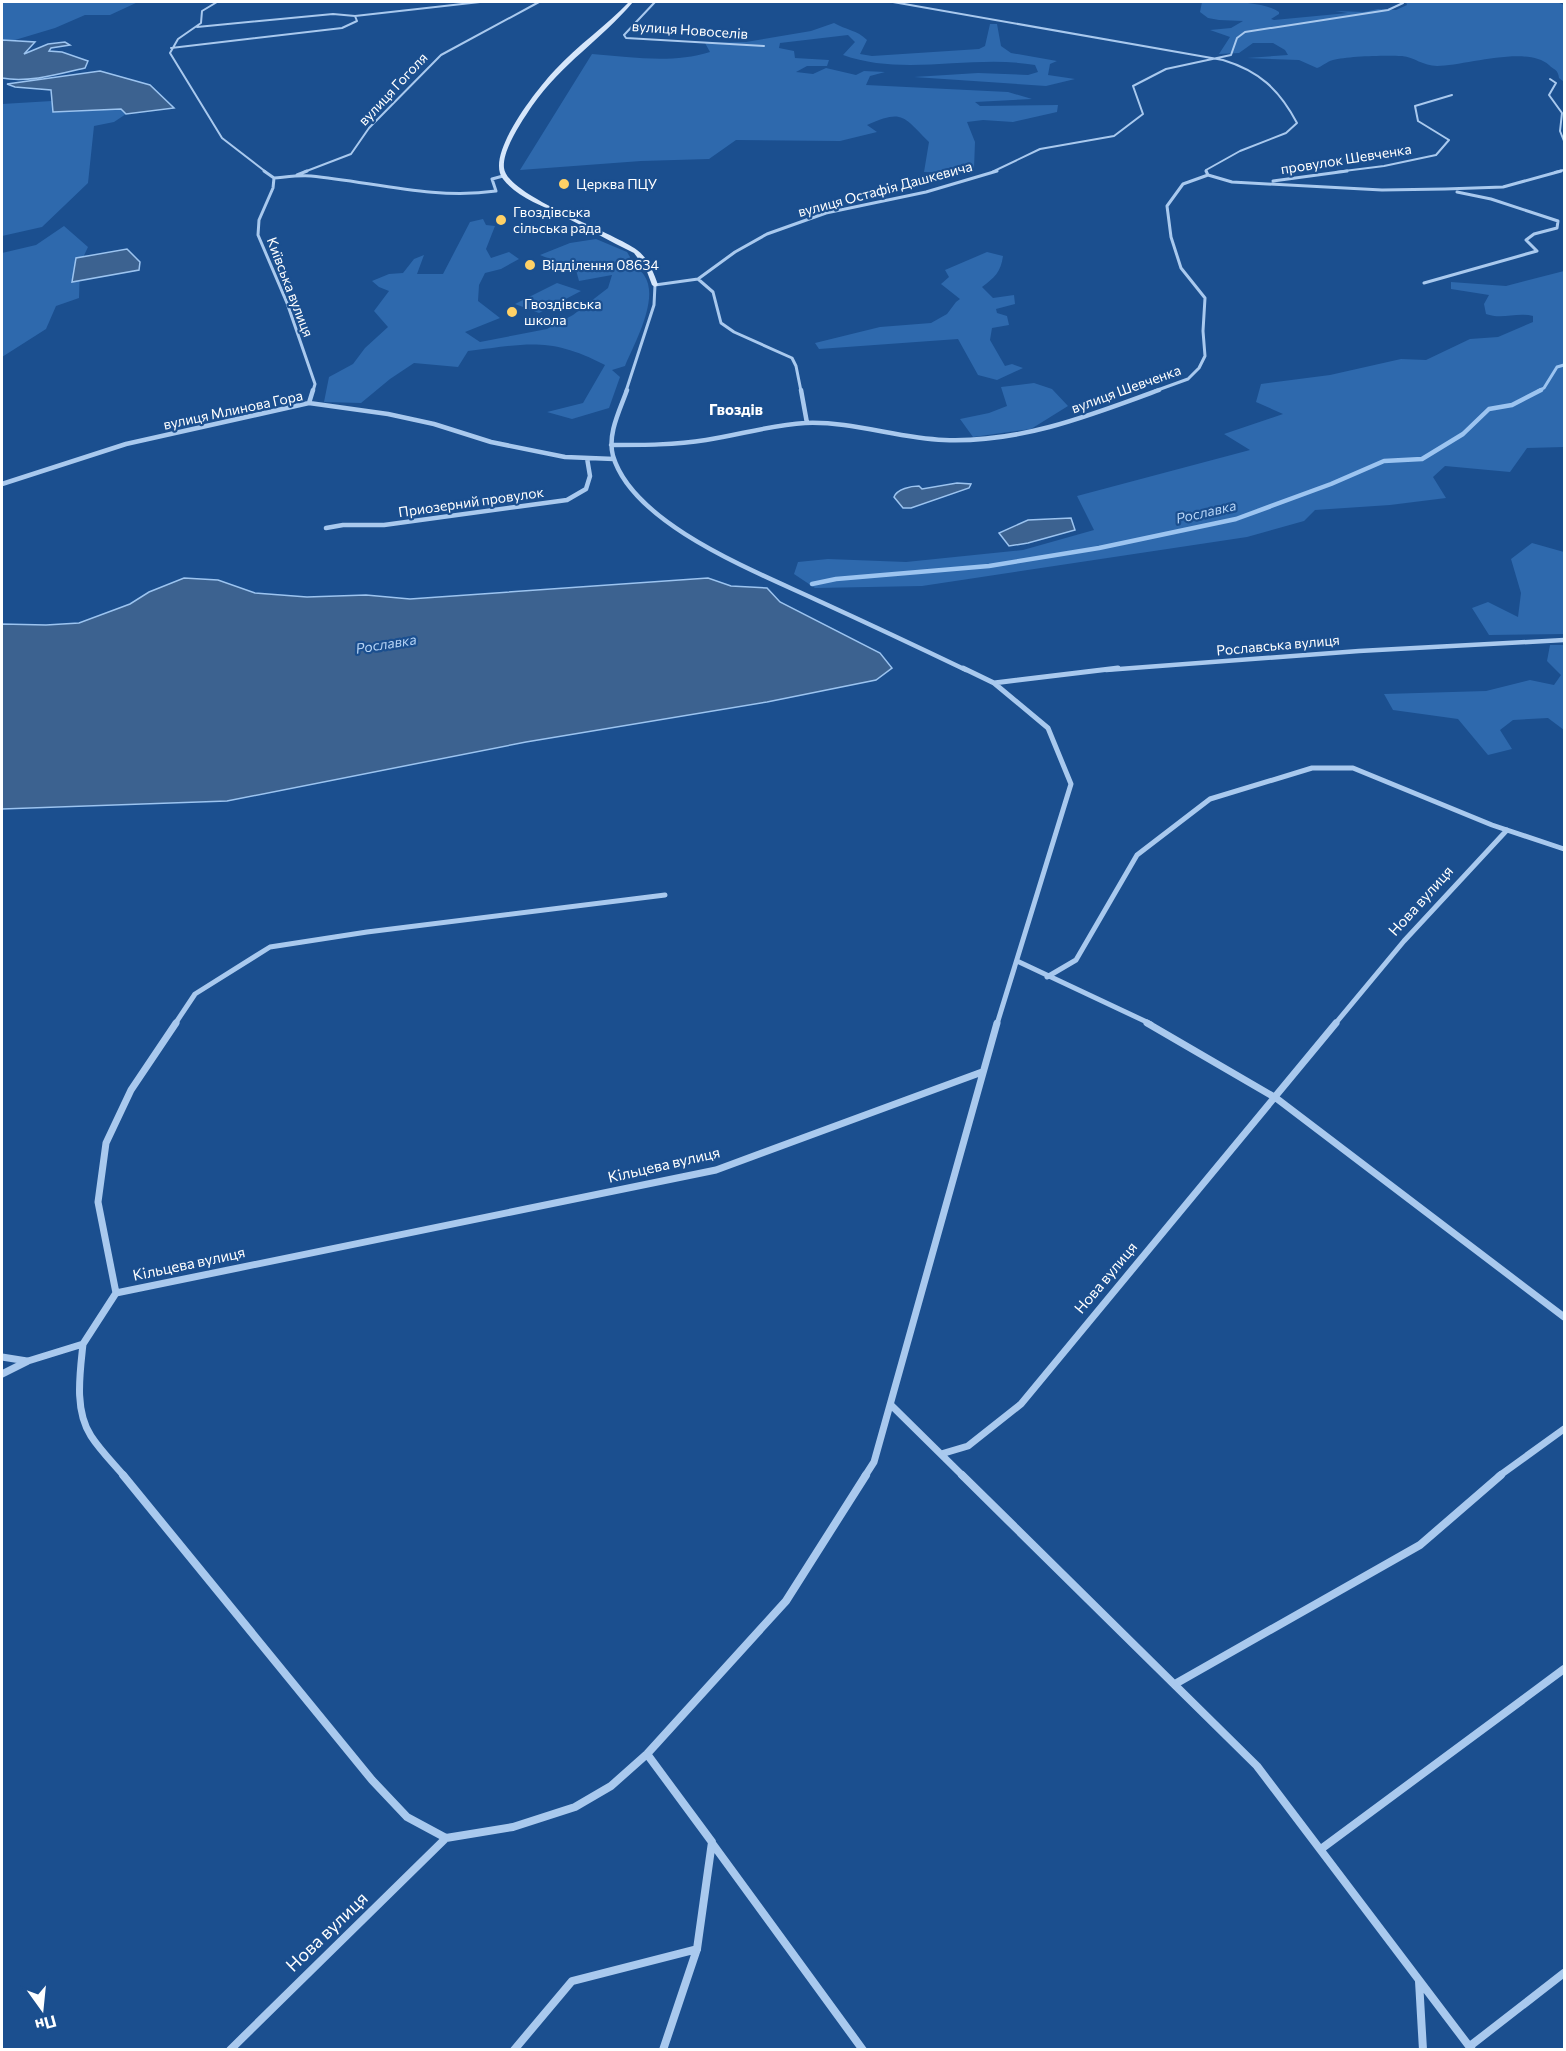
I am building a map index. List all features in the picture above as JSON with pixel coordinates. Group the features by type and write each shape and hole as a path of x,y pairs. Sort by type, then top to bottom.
{"street":[{"path":"198,27 201,23 202,10 217,2"},
{"path":"480,2 355,16 333,14 198,27 178,39 170,53 201,100 222,138 274,178 297,176 380,187 482,195 496,191 492,178 503,176"},
{"name":"вулиця Гоголя","path":"297,176 351,154 369,128 401,97 405,89 425,74 431,63 441,55 539,2"},
{"path":"116,1293 83,1344 78,1392 81,1414 90,1435 372,1780 407,1817 446,1838 513,1827 575,1807 611,1786 647,1754 786,1601 874,1462 982,1072 1071,784 1048,728 994,683 707,548 687,536 635,492 621,475 614,459 611,438 654,305 655,285 649,268 636,252 519,191 503,176 501,158 539,92 558,70 605,29 631,2"},
{"name":"вулиця Новоселів","path":"655,2 624,35 626,38 764,45"},
{"name":"вулиця Шевченка","path":"611,445 693,442 807,423 841,425 942,440 1019,437 1054,427 1188,379 1199,368 1205,356 1205,298 1181,268 1171,237 1167,206 1179,186 1190,178 1208,175 1206,171 1240,151 1286,133 1298,123 1286,99 1267,78 1236,63 893,2"},
{"path":"1213,58 1231,54 1237,38 1245,32 1388,10 1402,3"},
{"path":"171,48 342,28 357,21 355,16"},
{"name":"вулиця Остафія Дашкевича","path":"655,285 698,279 735,252 767,234 826,213 926,192 1000,170 1040,149 1114,136 1143,114 1133,86 1166,69 1213,58"},
{"path":"1550,79 1556,83 1549,95 1562,113 1560,131 1564,141"},
{"name":"провулок Шевченка","path":"1257,183 1384,166 1436,155 1449,140 1418,121 1415,106 1452,94"},
{"name":"провулок Шевченка","path":"1208,175 1232,182 1382,190 1503,188 1564,170"},
{"name":"Київська вулиця","path":"274,178 273,188 259,220 258,235 287,303 315,384 309,403"},
{"name":"провулок Шевченка","path":"1445,189 1564,222"},
{"path":"1424,283 1537,251 1526,240 1534,234 1557,228 1558,221"},
{"path":"698,279 713,292 721,323 734,332 792,358 796,366 807,423"},
{"name":"вулиця Млинова Гора","path":"2,484 126,444 309,403 388,414 434,424 491,442 565,458 614,459"},
{"name":"Приозерний провулок","path":"326,528 343,525 384,525 567,500 586,489 590,476 586,458"},
{"name":"Рославська вулиця","path":"994,683 1120,668 1393,648 1564,640"},
{"path":"1047,977 1076,960 1137,855 1210,799 1312,768 1353,768 1507,830 1564,849"},
{"name":"Нова вулиця","path":"941,1454 968,1446 1021,1404 1404,941 1507,830"},
{"name":"Кільцева вулиця","path":"665,895 367,932 270,947 195,994 131,1090 106,1143 98,1202 116,1293 716,1170 982,1072"},
{"path":"1017,961 1158,1029 1276,1098 1564,1317"},
{"path":"2,1374 28,1361 83,1344"},
{"path":"2,1356 28,1361"},
{"path":"891,1405 1257,1766 1471,2048 1564,1973"},
{"path":"1175,1684 1420,1545 1502,1474 1564,1429"},
{"path":"1321,1849 1564,1669"},
{"path":"647,1754 863,2049"},
{"name":"Нова вулиця","path":"230,2049 446,1838"},
{"path":"663,2049 697,1949 712,1842"},
{"path":"514,2049 572,1981 697,1949"},
{"path":"1419,1979 1423,2049"}],"shaded area":[{"path":"2,2 138,2 110,15 85,15 55,28 15,40 2,40"},
{"path":"1202,2 1242,2 1263,5 1279,12 1271,19 1274,20 1348,13 1335,11 1396,10 1407,5 1406,2 1557,2 1564,5 1564,82 1559,78 1557,71 1549,65 1539,59 1526,57 1495,58 1437,66 1402,56 1367,56 1333,60 1317,68 1299,60 1247,58 1288,55 1285,50 1273,43 1253,43 1239,53 1219,54 1230,37 1210,30 1231,28 1243,21 1208,18 1200,12"},
{"path":"834,23 867,40 860,54 872,56 979,49 985,46 990,24 997,24 1001,46 1011,53 1057,61 1050,64 1048,75 1075,79 1046,86 914,77 978,73 1028,75 1038,72 1035,65 1011,62 914,65 866,61 843,55 855,42 848,35 780,43 779,48 794,51 795,58 829,60 827,66 807,66 796,72 813,74 826,68 856,75 864,71 885,72 870,76 866,85 1008,92 1032,99 975,102 980,106 1058,105 1057,112 1013,122 983,120 967,122 975,142 974,169 953,173 924,172 929,142 907,121 896,116 867,125 877,132 840,141 736,140 709,159 641,161 520,170 592,54 651,59 681,58 710,52 705,43 746,42 811,31"},
{"path":"52,101 53,112 122,109 126,114 114,122 94,126 88,183 42,227 2,236 2,104"},
{"path":"483,219 486,225 495,226 486,249 491,258 509,252 519,259 501,269 485,273 479,285 478,301 500,318 465,332 480,342 547,329 573,315 608,288 612,275 579,281 576,270 540,255 570,243 596,239 627,252 630,257 628,265 644,275 648,285 648,308 625,366 612,370 620,377 609,408 572,419 547,412 583,403 605,365 569,350 538,344 468,351 458,367 414,363 361,403 324,402 329,377 353,364 365,348 388,327 374,311 389,291 372,281 389,274 403,273 414,259 424,255 417,274 443,274 470,222"},
{"path":"64,226 88,247 80,264 79,298 56,306 46,329 2,357 2,253 36,245"},
{"path":"987,252 1003,256 996,274 982,287 993,298 1014,295 1015,304 996,309 997,313 1007,316 1009,325 992,328 990,340 1005,366 1012,364 1023,368 997,380 978,375 958,339 819,349 815,343 880,327 931,323 947,314 960,299 941,284 949,277 945,270"},
{"path":"1564,271 1564,447 1527,448 1510,472 1445,466 1433,477 1446,498 1390,505 1315,510 1304,521 1247,537 922,586 815,588 794,574 798,562 828,559 906,562 1023,550 1094,530 1077,496 1250,450 1224,434 1283,414 1256,402 1261,384 1330,375 1401,359 1426,360 1470,339 1498,337 1533,322 1533,316 1486,314 1484,304 1489,295 1451,289 1451,282 1506,286"},
{"path":"557,283 581,291 539,313 515,304"},
{"path":"1034,383 1052,389 1068,406 1031,429 973,437 960,419 989,413 1007,406 1001,387"},
{"path":"1532,543 1564,552 1564,634 1489,635 1472,608 1488,602 1518,617 1521,593 1511,559"},
{"path":"1550,645 1564,645 1564,730 1548,718 1513,720 1500,730 1512,749 1488,755 1458,719 1393,710 1384,694 1486,691 1530,680 1554,685 1561,675 1547,661"}],"water":[{"path":"2,40 35,42 24,54 48,44 65,42 70,45 51,48 49,51 62,52 88,61 85,68 54,75 33,79 2,78"},
{"path":"100,71 150,85 174,108 126,114 121,109 53,112 51,90 15,87 7,84"},
{"path":"127,249 140,262 139,270 72,282 76,258"},
{"path":"957,483 971,484 969,488 911,508 903,508 894,497 908,487 919,486 922,489"},
{"path":"1071,518 1075,530 1028,543 1009,546 999,533 1028,520"},
{"path":"184,578 218,580 255,593 307,597 366,595 410,599 708,578 731,586 767,588 780,602 880,653 892,668 876,680 767,702 526,742 227,801 2,809 2,624 79,623 130,604 149,592"}],"waterway":[{"name":"Рославка","path":"1538,391 1544,388 1557,367 1564,365"},
{"name":"Рославка","path":"812,584 836,579 989,566 1099,548 1236,519 1331,484 1384,461 1422,459 1463,434 1489,409 1512,405 1541,390"}],"place":[{"name":"Церква ПЦУ","path":"564,184"},
{"name":"Гвоздівська сільська рада","path":"501,220"},
{"name":"Відділення 08634","path":"530,265"},
{"name":"Гвоздівська школа","path":"512,312"}],"district":[{"name":"Гвоздів","path":"736,410"}]}
